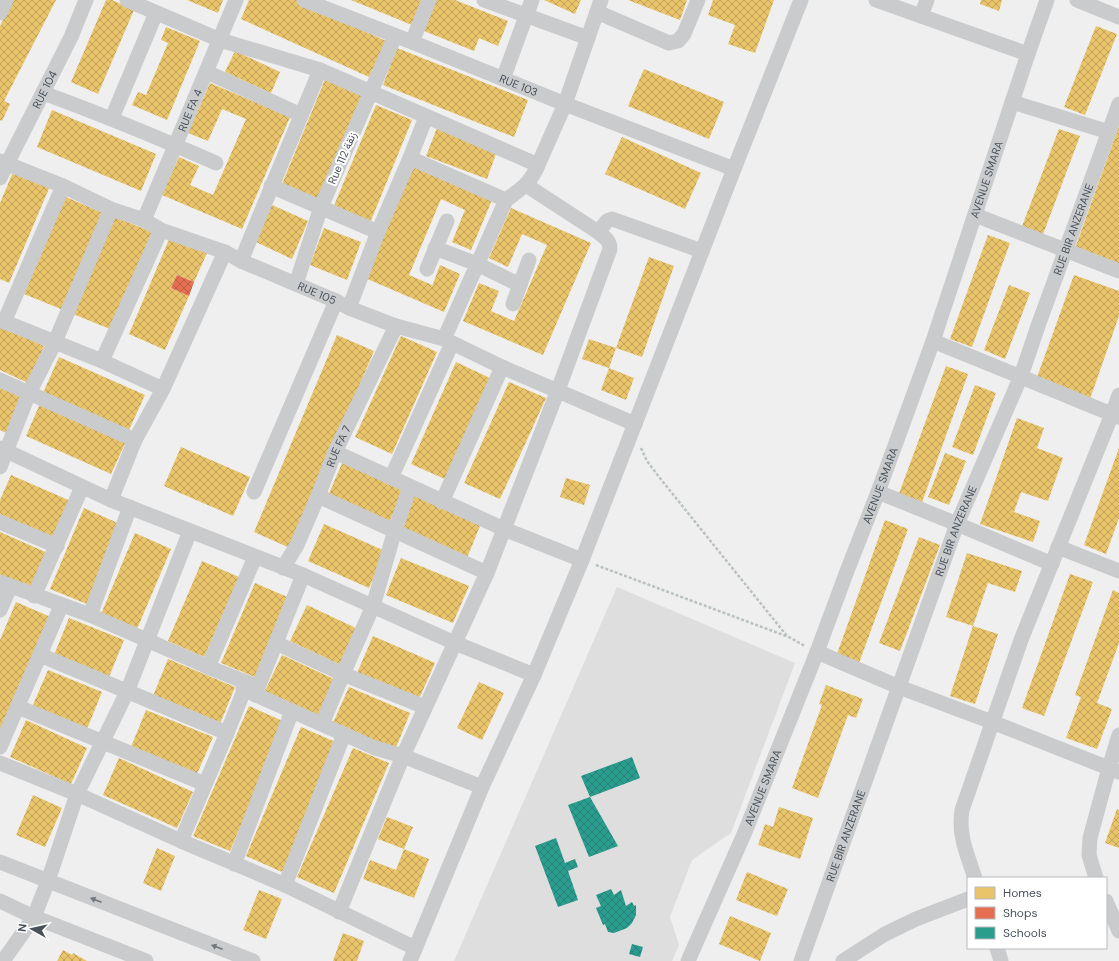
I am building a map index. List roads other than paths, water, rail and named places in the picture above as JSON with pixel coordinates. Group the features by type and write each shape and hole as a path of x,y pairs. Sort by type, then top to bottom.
{"street":[{"path":"0,13 6,0"},
{"name":"RUE 104","path":"0,178 4,162 43,93 71,37 86,0"},
{"path":"127,0 220,40 320,70 538,165"},
{"name":"RUE FA 4","path":"144,220 236,0"},
{"name":"RUE 103","path":"304,0 329,5 395,36 565,104 734,169"},
{"path":"412,42 429,0"},
{"path":"484,0 526,14 588,38"},
{"path":"503,79 532,0"},
{"path":"391,478 448,341 478,264 506,200 526,185 534,175 565,104 599,6 669,43 678,41 684,34 698,0"},
{"path":"0,763 77,794 181,841 285,885 339,912 412,955 482,787 534,675 582,560 801,0"},
{"path":"876,0 1028,54"},
{"path":"921,16 927,0"},
{"name":"AVENUE SMARA","path":"688,961 745,832 817,652 878,492 933,341 1047,0"},
{"path":"1077,0 1119,17"},
{"path":"112,118 156,13"},
{"name":"Rue 112 زنقة","path":"296,284 321,207 395,36"},
{"path":"241,261 320,70"},
{"path":"207,72 301,115"},
{"path":"43,93 112,118 216,163"},
{"path":"1012,102 1108,132"},
{"name":"RUE BIR ANZERANE","path":"801,961 957,524 1021,376 1065,250 1119,104"},
{"path":"350,308 378,232 426,117"},
{"path":"410,158 506,200"},
{"name":"RUE 105","path":"4,162 63,186 111,209 144,220 161,230 225,252 241,261 350,308 396,326 448,341 502,367 634,424"},
{"path":"339,912 403,756 487,573 558,390 610,249 608,240 598,232 526,185"},
{"path":"63,186 2,321 102,361 163,389"},
{"path":"271,186 378,232"},
{"path":"0,466 3,449 55,342 111,209"},
{"path":"975,215 1119,271"},
{"path":"598,232 607,221 612,219 702,251"},
{"path":"427,269 447,221"},
{"path":"102,361 161,230"},
{"path":"435,248 478,264 520,285"},
{"path":"112,500 135,440 163,389 225,252"},
{"path":"513,304 529,260"},
{"path":"254,492 336,301"},
{"name":"RUE FA 7","path":"283,568 297,545 335,452 396,326"},
{"path":"933,341 1116,416"},
{"path":"442,502 502,367"},
{"path":"0,380 135,440"},
{"path":"975,877 961,836 960,822 962,810 1021,640 1058,547 1116,416 1119,395"},
{"path":"3,449 112,500 303,575 534,675"},
{"path":"335,452 442,502 504,529 582,560"},
{"path":"34,596 82,487"},
{"path":"322,724 374,606 395,530 410,487"},
{"path":"878,492 1052,564"},
{"path":"318,496 487,573"},
{"path":"90,615 130,507"},
{"path":"0,522 56,546"},
{"path":"3,961 34,917 48,881 77,794 127,692 190,531"},
{"path":"1058,547 1119,571"},
{"path":"208,667 255,557"},
{"path":"181,841 227,733 276,643 303,575"},
{"path":"0,610 5,584 61,606 90,615 208,667 292,712 375,748 403,756 482,787"},
{"path":"0,747 61,606"},
{"path":"276,643 343,674 425,707"},
{"path":"817,652 898,687 1114,770"},
{"path":"40,655 227,733"},
{"path":"18,707 205,784"},
{"path":"234,864 292,712"},
{"path":"285,885 344,734"},
{"path":"1096,877 1089,855 1090,838 1114,770 1119,735"},
{"path":"0,862 254,961"},
{"path":"843,961 885,934 916,919 967,899"},
{"path":"0,902 120,956 146,961"},
{"path":"1107,903 1119,931"},
{"path":"997,949 1001,961"}]}
